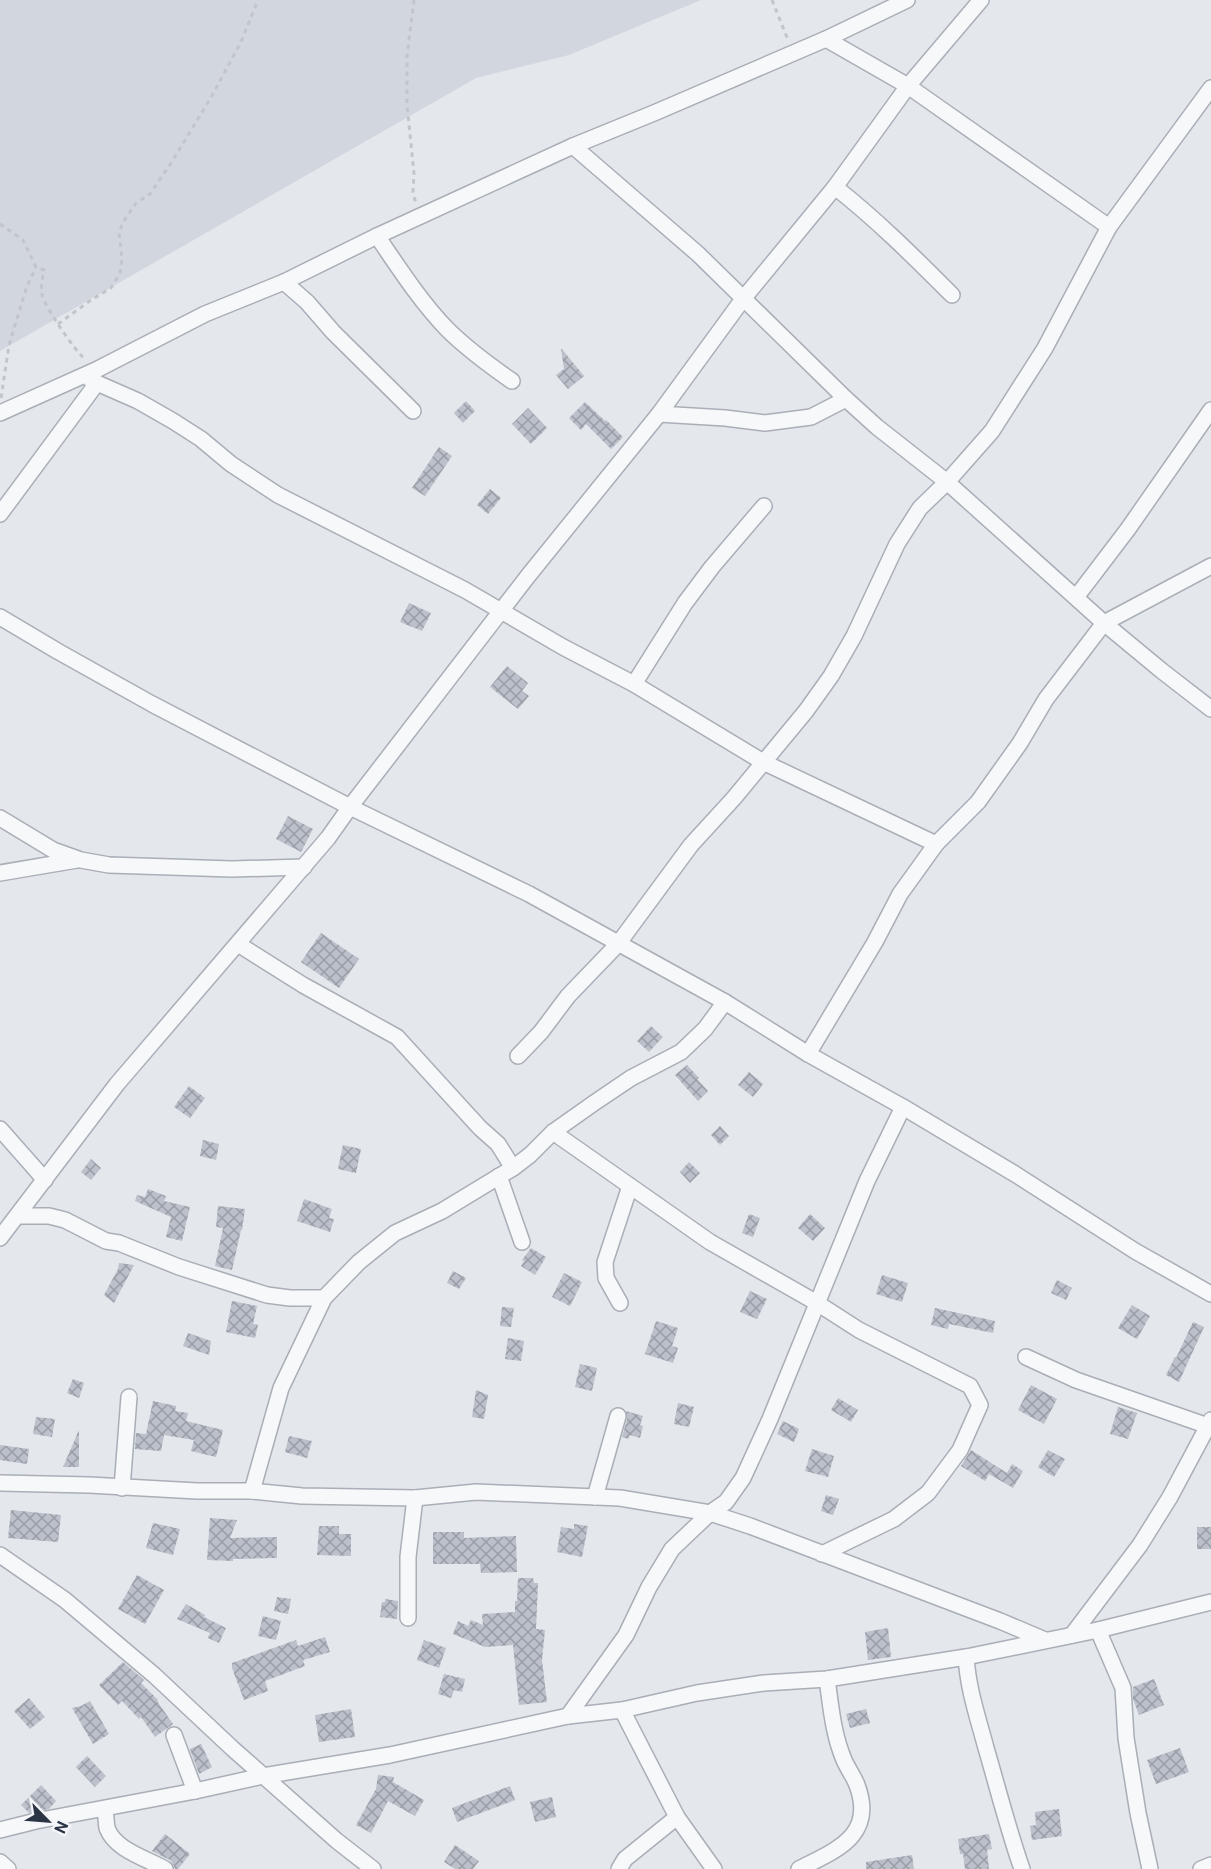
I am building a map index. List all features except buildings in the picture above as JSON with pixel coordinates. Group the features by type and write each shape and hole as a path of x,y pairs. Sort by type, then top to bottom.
{"street":[{"path":"1,412 93,376 205,314 284,282 377,236 573,146 826,39 907,0"},
{"path":"0,1238 117,1084 328,838 528,576 659,414 743,299 835,187 908,86 981,0"},
{"path":"826,39 908,86 1108,227"},
{"path":"518,1056 541,1032 568,996 618,944 691,845 734,798 806,711 831,676 875,594 897,544 920,508 947,482 992,430 1045,348 1108,227 1211,88"},
{"path":"573,146 698,254 877,427 947,482 1077,596 1104,623 1211,709"},
{"path":"835,187 865,210 952,295"},
{"path":"377,236 428,307 447,329 489,365 512,381"},
{"path":"284,282 308,302 333,332 413,411"},
{"path":"0,514 93,376"},
{"path":"93,376 201,439 231,464 278,495 465,590 563,647 634,684 763,762 936,844"},
{"path":"659,414 765,423 811,417 846,399"},
{"path":"1077,596 1211,410"},
{"path":"634,684 685,603 764,506"},
{"path":"808,1054 875,942 900,894 936,844 978,802 1020,743 1046,699 1104,623 1211,566"},
{"path":"0,617 152,704 350,807 529,894 725,1002 808,1054 1015,1174 1135,1251 1211,1294"},
{"path":"0,818 53,850 81,860 109,865 232,869 304,867"},
{"path":"0,873 81,860"},
{"path":"238,944 397,1037 480,1128 498,1144 513,1168"},
{"path":"252,1491 282,1388 324,1298 359,1262 394,1233 442,1211 513,1168 553,1132 631,1078 681,1052 705,1029 725,1002"},
{"path":"568,1716 626,1635 649,1587 672,1550 710,1513 726,1502 743,1478 770,1419 867,1181 903,1107"},
{"path":"0,1129 45,1180"},
{"path":"553,1132 710,1242 859,1330 970,1386 980,1404 960,1450 928,1493 894,1519 822,1554"},
{"path":"499,1176 522,1242"},
{"path":"620,1303 606,1278 605,1262 630,1186"},
{"path":"18,1216 49,1216 65,1220 106,1240 179,1267 267,1295 324,1298"},
{"path":"1026,1357 1076,1380 1209,1423 1170,1497 1140,1545 1072,1635"},
{"path":"122,1488 129,1397"},
{"path":"595,1497 618,1416"},
{"path":"0,1483 252,1491 302,1496 415,1498 476,1492 620,1498 710,1513 1000,1621 1045,1641"},
{"path":"408,1618 408,1557 415,1498"},
{"path":"0,1555 74,1607 154,1675 337,1841 373,1869"},
{"path":"0,1830 263,1776 390,1755 568,1716 622,1710 764,1683 827,1679 966,1657 1098,1630 1211,1602"},
{"path":"1098,1630 1123,1688 1126,1738 1138,1814 1150,1869"},
{"path":"966,1657 972,1698 1003,1813 1022,1869"},
{"path":"799,1869 841,1847 855,1834 860,1818 862,1802 833,1726 827,1679"},
{"path":"622,1710 677,1817 714,1869"},
{"path":"174,1735 195,1791"},
{"path":"105,1809 108,1828 117,1842 165,1869"},
{"path":"619,1869 625,1859 677,1817"},
{"path":"0,1862 8,1869"},
{"path":"1201,1869 1211,1865"}],"path":[{"path":"58,324 111,288 120,273 122,259 119,232 125,219 136,203 150,194 177,154 241,42 258,0"},
{"path":"414,0 407,56 407,105 414,173 413,192 420,217"},
{"path":"772,0 788,40 800,49"},
{"path":"0,224 23,240 36,267 44,270 42,295 58,324 93,376"},
{"path":"1,412 2,388 9,345 26,289 36,267"}],"shaded area":[{"path":"0,0 701,0 569,55 476,78 0,351"}]}
